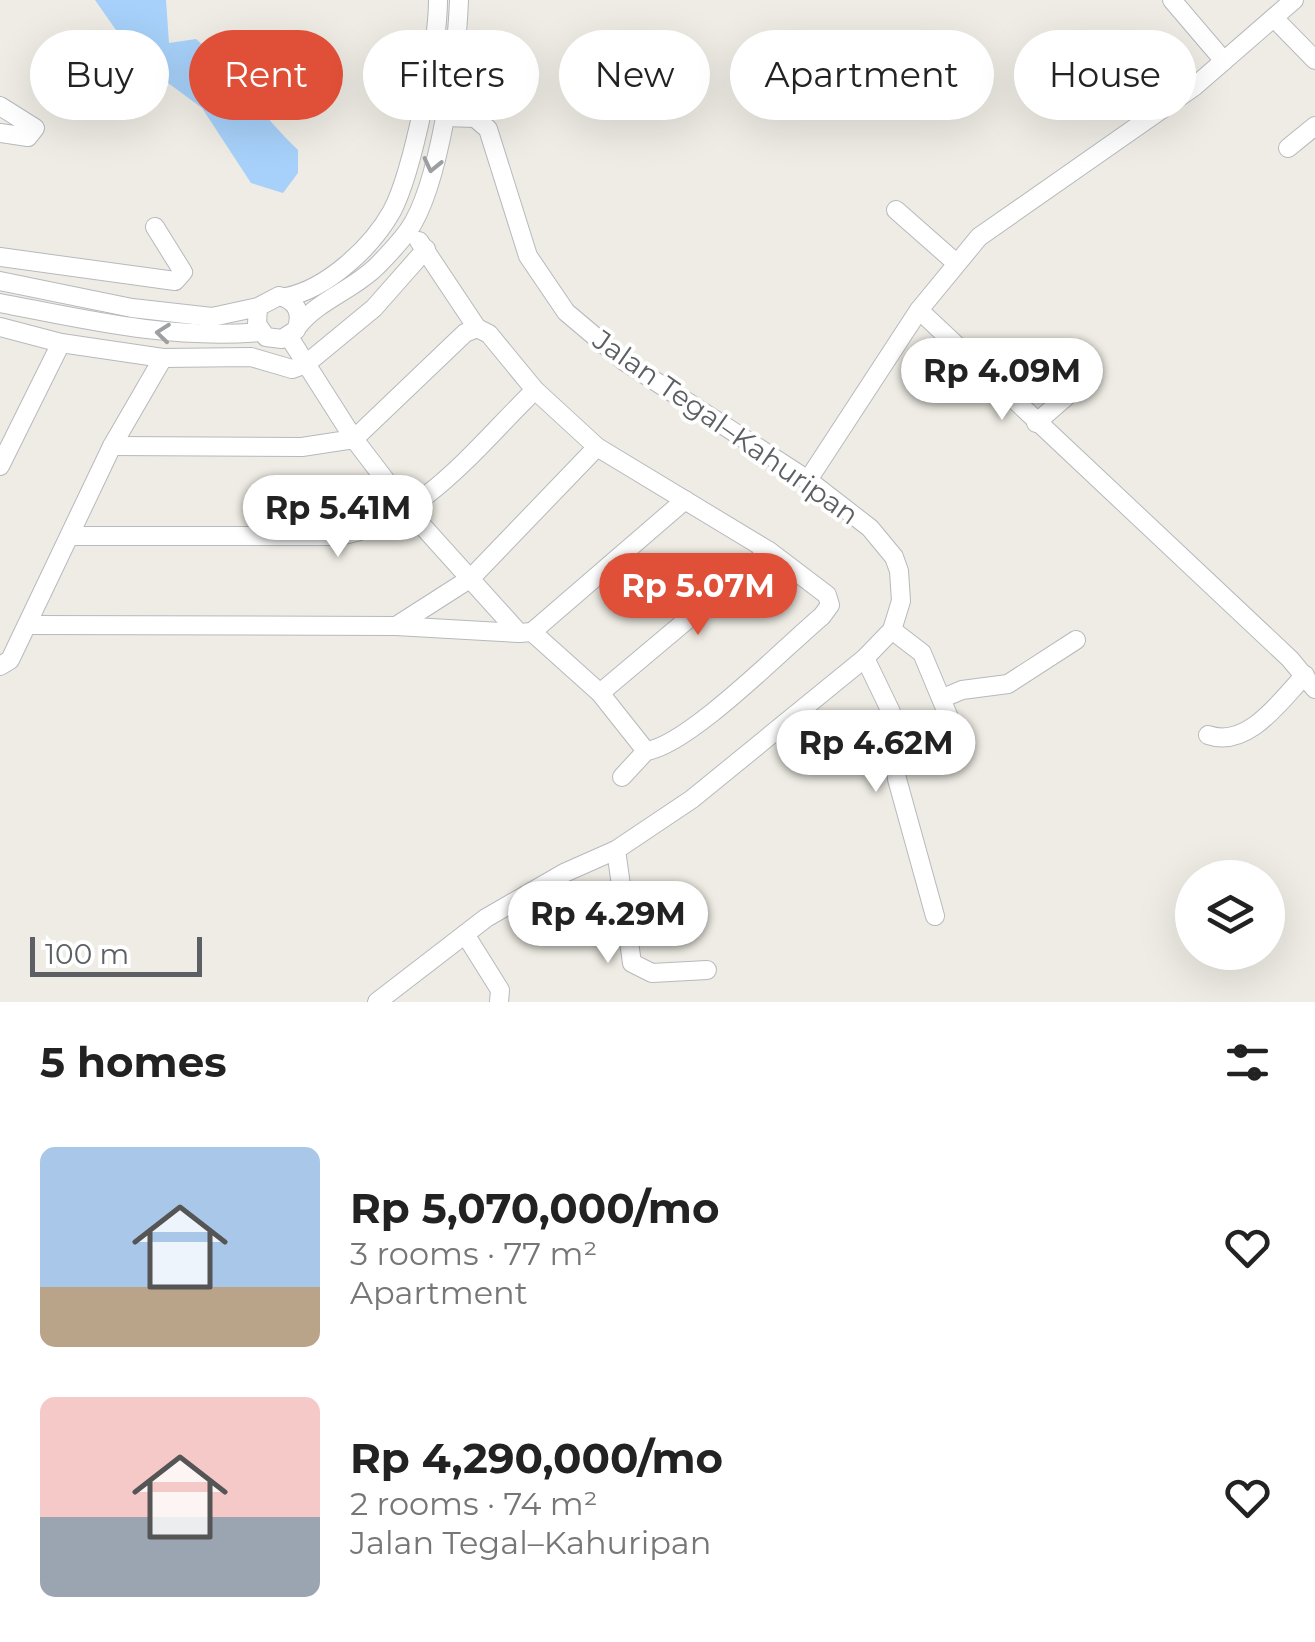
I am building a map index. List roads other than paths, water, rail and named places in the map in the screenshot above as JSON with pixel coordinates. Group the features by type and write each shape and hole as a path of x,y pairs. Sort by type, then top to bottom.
{"street":[{"path":"0,281 132,308 212,317 258,307 270,297 286,297 324,281 364,248 391,212 406,174 435,42 438,0"},
{"path":"459,0 459,30"},
{"path":"1172,0 1224,61"},
{"path":"808,480 919,310 956,262 1001,220 1195,86 1294,0"},
{"path":"1274,18 1315,60"},
{"path":"0,106 35,128 28,137 0,133"},
{"path":"0,303 170,334 260,332 274,340 294,331 308,313 333,300 374,269 410,229 426,192 443,120"},
{"name":"Jalan Tegal–Kahuripan","path":"473,120 483,121 528,256 566,312 624,361 808,480 870,528 894,557 902,586 892,630"},
{"path":"1288,148 1315,126"},
{"path":"896,210 956,262"},
{"path":"0,257 175,281 183,272 155,227"},
{"path":"410,229 477,328 490,334 535,390 597,447 769,551 827,595 829,606 689,729 660,748 646,751 622,776"},
{"path":"0,327 60,343 163,358 251,357 310,370 374,308 426,249"},
{"path":"286,297 298,308 294,331 310,370 354,439 410,511 526,633 600,692 646,751"},
{"path":"258,307 260,332"},
{"path":"919,310 1310,682 1240,734 1226,739 1208,735"},
{"path":"112,446 302,447 354,439 465,333 477,328"},
{"path":"0,466 5,444 60,343"},
{"path":"0,666 10,660 112,446 163,358"},
{"path":"1036,422 1084,381"},
{"path":"70,536 338,536 410,511 535,390"},
{"path":"396,626 470,578 597,447"},
{"path":"27,625 396,626 526,633 685,500"},
{"path":"600,692 769,551"},
{"path":"378,1002 486,918 564,873 616,850 692,799 865,658 892,630 922,654 960,744"},
{"path":"942,698 962,690 1008,684 1076,640"},
{"path":"865,658 890,712 897,778 935,916"},
{"path":"616,850 632,963 652,973 707,970"},
{"path":"465,934 500,990 499,1002"}],"water":[{"path":"95,0 166,0 168,30 116,30"},
{"path":"189,40 189,98 169,84 169,43"},
{"path":"210,120 269,120 298,150 298,173 283,193 251,183"}]}
